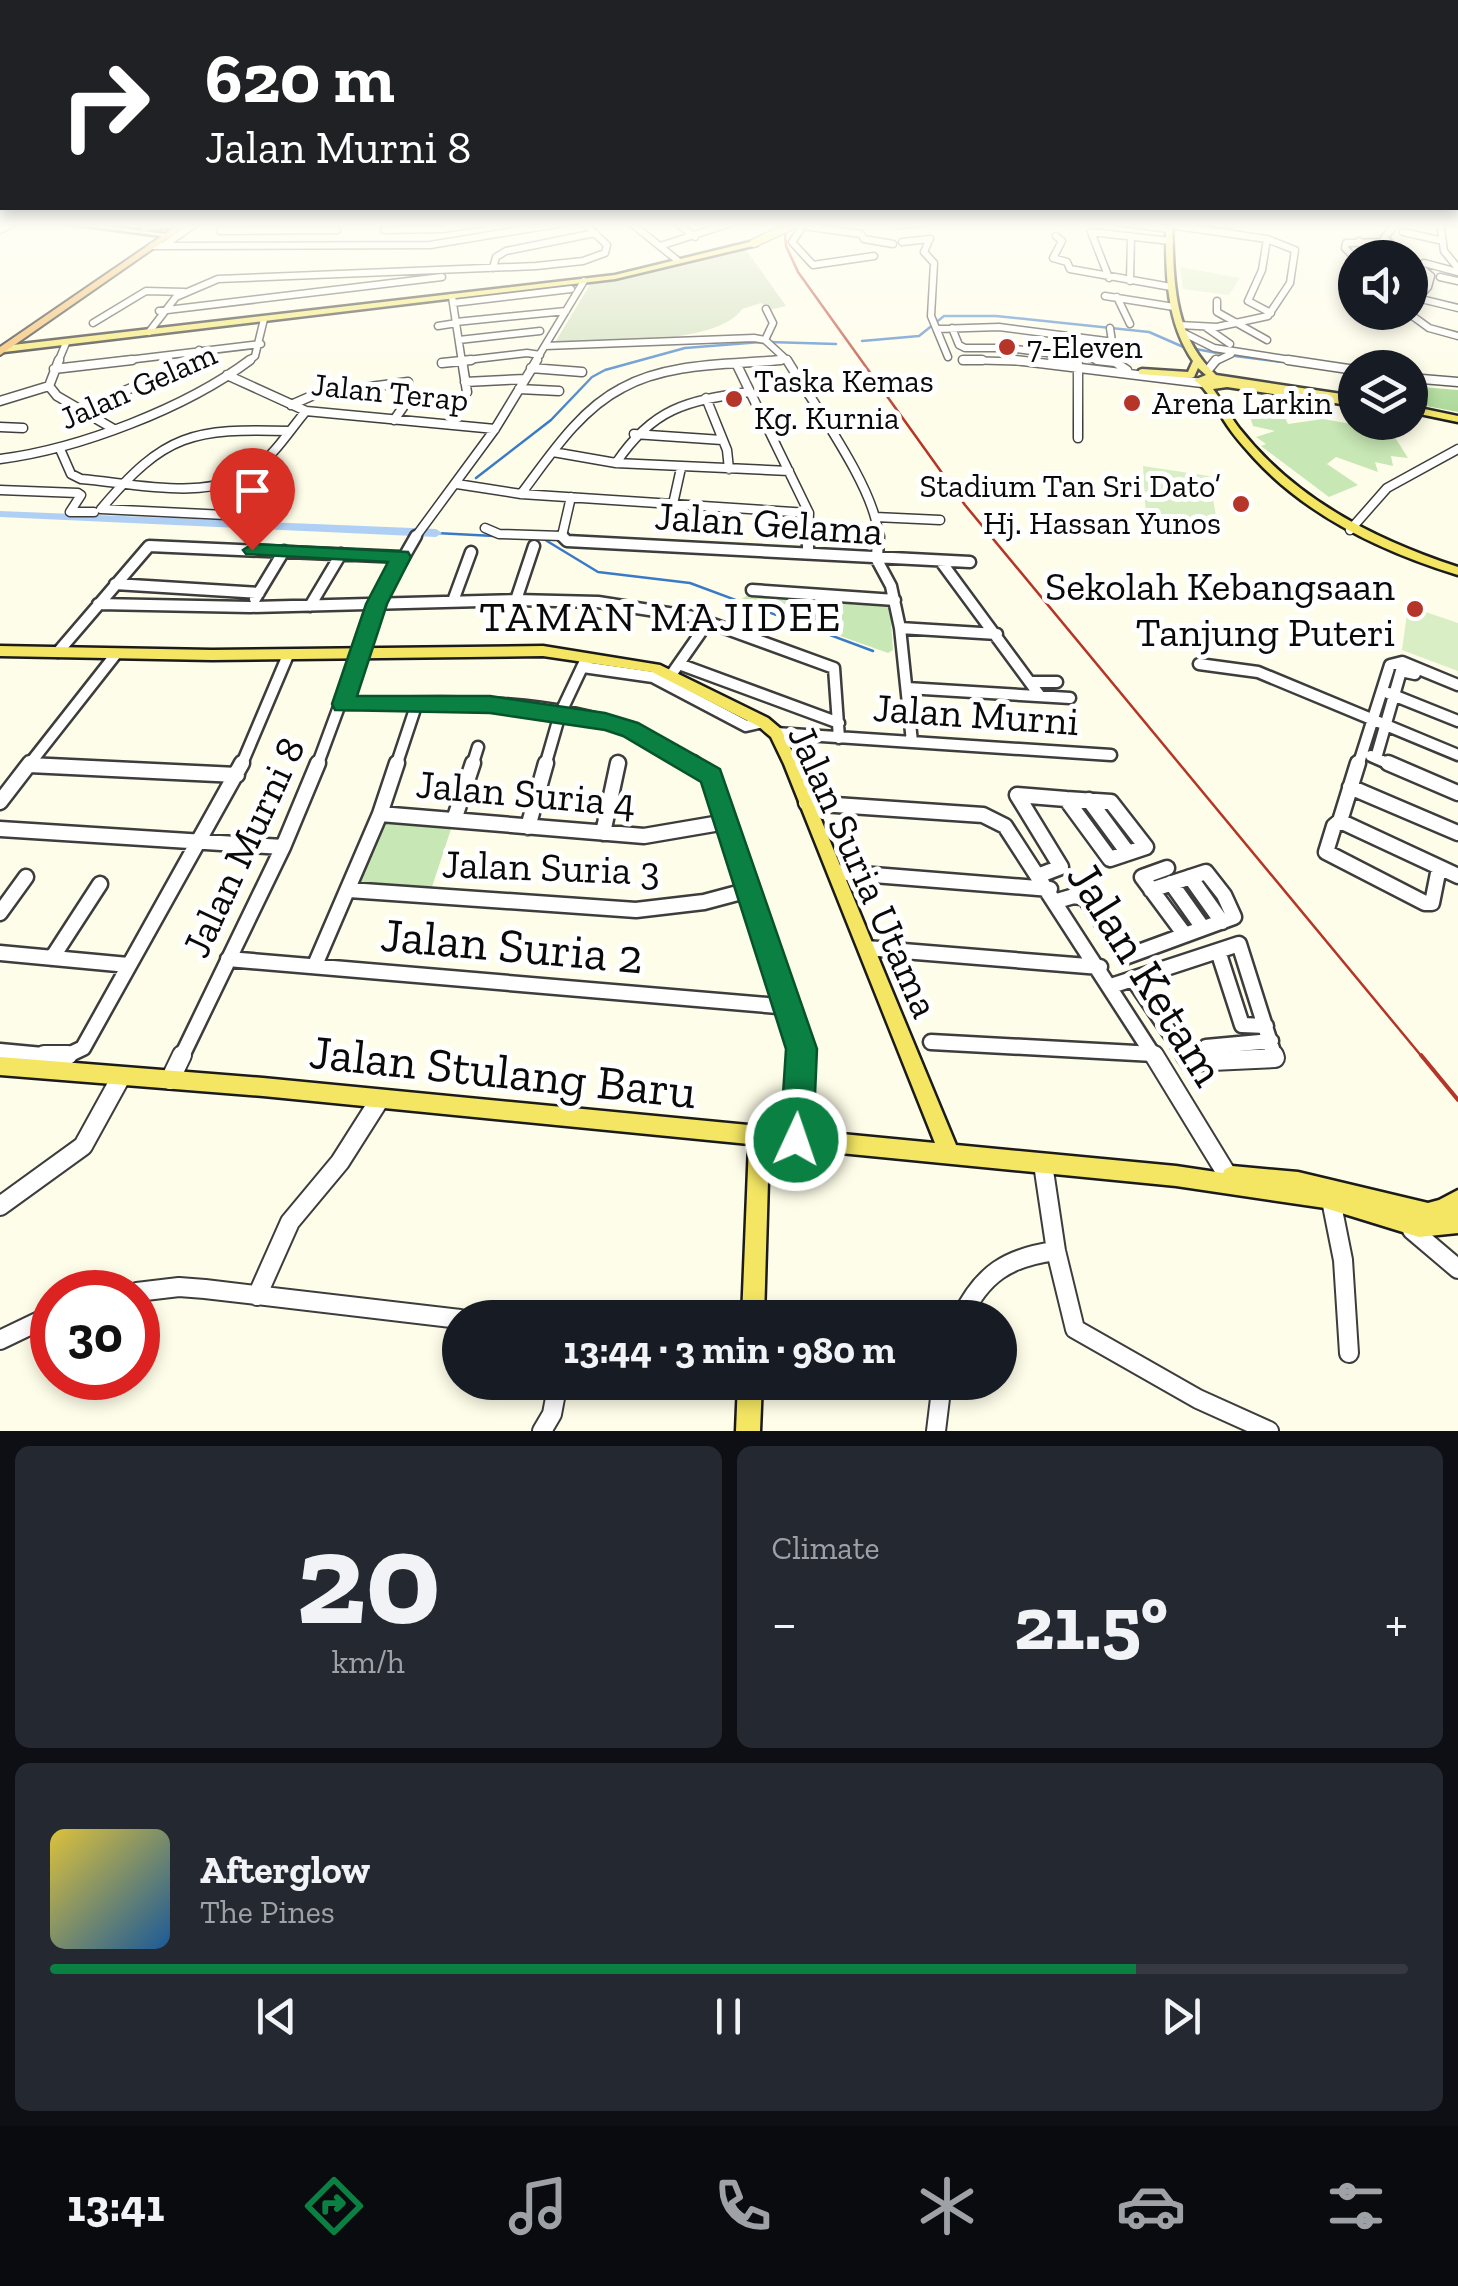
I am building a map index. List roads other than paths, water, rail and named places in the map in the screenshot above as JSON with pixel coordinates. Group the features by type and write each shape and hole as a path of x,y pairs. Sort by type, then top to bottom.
{"highway":[{"path":"4,347 79,290"},
{"path":"4,347 91,290"}],"main road":[{"path":"4,347 513,290"},
{"path":"570,290 572,294"},
{"path":"1171,290 1181,329 1218,402 1232,427 1264,464 1303,498 1350,530 1458,573"},
{"path":"4,347 66,343"},
{"path":"1142,372 1191,375 1194,356"},
{"path":"1161,378 1202,387 1218,402"},
{"path":"1209,380 1220,378 1255,386"},
{"path":"1209,380 1338,398"},
{"path":"1218,402 1226,387 1255,386"},
{"path":"1428,414 1458,420"},
{"name":"Jalan Suria Utama","path":"0,651 288,655 506,651 675,669 770,728 836,872 950,1154"},
{"name":"Jalan Stulang Baru","path":"0,1066 1176,1176"},
{"path":"754,1300 759,1136"},
{"path":"1176,1176 1298,1182 1428,1212 1444,1210 1458,1200"},
{"path":"1231,1180 1330,1200 1430,1228 1458,1224"},
{"path":"748,1431 749,1400"}],"street":[{"path":"93,323 144,290"},
{"path":"175,290 184,292"},
{"path":"149,332 159,311 189,290"},
{"path":"159,311 313,290"},
{"name":"Jalan Murni 8","path":"170,1080 282,847 343,704 376,604 404,552 460,484 576,290"},
{"path":"934,290 935,326 948,356 955,362 961,357"},
{"path":"1253,290 1248,302 1271,314"},
{"path":"1181,329 1238,324 1271,314 1286,290"},
{"path":"525,379 466,387 452,299 572,294"},
{"path":"1105,296 1174,307"},
{"path":"1116,297 1130,324"},
{"path":"1217,302 1218,312 1267,340"},
{"path":"1428,302 1458,308"},
{"path":"766,309 773,323 769,342"},
{"path":"438,326 566,311"},
{"name":"Jalan Gelam","path":"0,460 60,449 227,375 255,356 261,344 264,318"},
{"path":"935,326 999,327 1114,342"},
{"path":"935,326 950,350 961,357 1209,380"},
{"path":"1428,327 1458,336"},
{"path":"952,328 959,345 965,348 1010,348 1115,362 1129,370"},
{"path":"1110,328 1115,362"},
{"path":"1208,328 1230,344"},
{"path":"1181,329 1210,347 1338,367"},
{"path":"459,340 540,331"},
{"path":"442,363 543,350 769,342 787,359 866,490 875,517 878,560 895,600 912,742"},
{"path":"49,386 66,343"},
{"path":"54,369 261,344"},
{"path":"80,410 171,371 200,350"},
{"path":"1209,380 1224,355 1245,353"},
{"path":"522,494 553,452 610,395 633,382 787,359"},
{"path":"1102,367 1115,362"},
{"path":"736,365 809,514 808,554"},
{"path":"1078,366 1209,380"},
{"path":"1078,366 1078,438"},
{"path":"532,368 582,372"},
{"name":"Jalan Terap","path":"227,375 306,411 494,429"},
{"path":"1428,380 1458,382"},
{"path":"291,405 316,394 408,382 406,402 394,420"},
{"path":"49,386 57,396 112,428"},
{"path":"0,401 49,386"},
{"path":"519,388 560,392"},
{"path":"616,463 634,434 663,410 749,392"},
{"path":"706,398 729,469"},
{"path":"60,449 71,474 200,486 233,481 256,469 306,411"},
{"path":"0,426 22,428"},
{"path":"233,481 242,495 226,515 102,510 124,481 160,446 190,433 227,428 290,431"},
{"path":"634,434 722,440"},
{"path":"1350,530 1387,488 1458,449"},
{"path":"553,452 616,463 789,471"},
{"path":"672,504 681,468"},
{"path":"460,484 522,494 809,514"},
{"path":"0,490 78,493 81,495 70,512 94,512"},
{"path":"563,538 571,498"},
{"path":"875,517 940,520"},
{"name":"Jalan Gelama","path":"484,528 499,534 878,560 970,562"},
{"path":"58,652 149,546 341,554 404,552"},
{"path":"516,600 534,546"},
{"path":"250,607 284,551"},
{"path":"453,601 471,552"},
{"path":"310,606 341,554"},
{"path":"942,563 1040,696"},
{"path":"115,584 259,593"},
{"path":"752,590 895,600"},
{"path":"98,604 250,607 516,600 598,602 668,612 708,622 834,668 840,730 675,669 708,622"},
{"path":"900,628 997,634"},
{"path":"0,802 116,654"},
{"path":"0,1051 64,1057 78,1052 237,775 288,655"},
{"path":"528,827 560,714 585,661"},
{"name":"Jalan Murni","path":"585,661 653,677 748,726 840,730 912,742 1111,755"},
{"path":"1440,868 1432,903 1428,904 1326,852 1334,826 1340,821 1379,690 1394,662 1458,689"},
{"path":"1198,664 1258,672 1458,755"},
{"path":"1376,758 1398,676 1406,671 1458,689"},
{"path":"1031,682 1057,682"},
{"path":"907,688 1070,698"},
{"path":"1379,690 1458,721"},
{"path":"343,704 490,704 560,714 630,729 706,771 713,780 802,1049 796,1140"},
{"path":"315,966 380,814 417,704"},
{"path":"454,820 478,747"},
{"path":"1362,752 1458,793"},
{"path":"603,833 618,762"},
{"path":"29,765 237,775"},
{"path":"1350,787 1458,833"},
{"path":"1040,875 1061,868 1018,795 1066,798 1111,802 1146,846 1110,859 1066,798"},
{"name":"Jalan Ketam","path":"806,803 983,815 1014,835 1231,1180"},
{"name":"Jalan Suria 4","path":"380,814 660,836 726,822"},
{"path":"1340,821 1458,876"},
{"path":"0,830 282,847"},
{"path":"836,872 1085,898 1125,956 1228,920 1190,877 1169,876 1151,890 1185,935"},
{"path":"1169,876 1204,928"},
{"path":"0,913 26,877"},
{"path":"52,958 100,884"},
{"name":"Jalan Suria 3","path":"349,890 636,910 704,902 749,890"},
{"path":"1112,986 1133,979 1218,951 1239,944 1275,1058 1190,1062 1133,979"},
{"path":"866,948 1100,967"},
{"path":"1218,951 1242,1026 1269,1034"},
{"path":"0,953 128,966"},
{"name":"Jalan Suria 2","path":"228,959 790,1006"},
{"path":"1206,1047 1269,1034"},
{"path":"931,1042 1154,1054"},
{"path":"0,1206 83,1146 121,1077"},
{"path":"257,1296 290,1222 340,1162 380,1099"},
{"path":"1044,1164 1070,1315 1082,1337 1198,1399 1269,1431"},
{"path":"1330,1200 1339,1226 1349,1353"},
{"path":"1397,1220 1430,1242 1458,1269"},
{"path":"969,1300 1001,1263 1022,1254 1056,1251"},
{"path":"160,1290 180,1288 442,1317"},
{"path":"0,1340 30,1326"},
{"path":"542,1431 555,1400"},
{"path":"936,1431 940,1400"}],"waterway":[{"path":"862,341 919,336 944,316 996,316 1149,332 1188,349"},
{"path":"476,478 551,420 592,377 605,370 685,348 761,342"},
{"path":"769,342 836,344"},
{"path":"1196,349 1222,354"},
{"path":"1235,356 1282,362"},
{"path":"0,514 436,533"},
{"path":"436,533 494,536"},
{"path":"542,538 598,572 690,583 873,651"}],"railway":[{"path":"811,290 965,505 1423,1058"},
{"path":"1421,1055 1458,1100"}],"place":[{"name":"7-Eleven","path":"1007,347"},
{"name":"Taska Kemas Kg. Kurnia","path":"734,399"},
{"name":"Arena Larkin","path":"1132,403"},
{"name":"Stadium Tan Sri Dato’ Hj. Hassan Yunos","path":"1241,504"},
{"name":"Sekolah Kebangsaan Tanjung Puteri","path":"1415,609"}],"district":[{"name":"TAMAN MAJIDEE","path":"661,616"}]}
